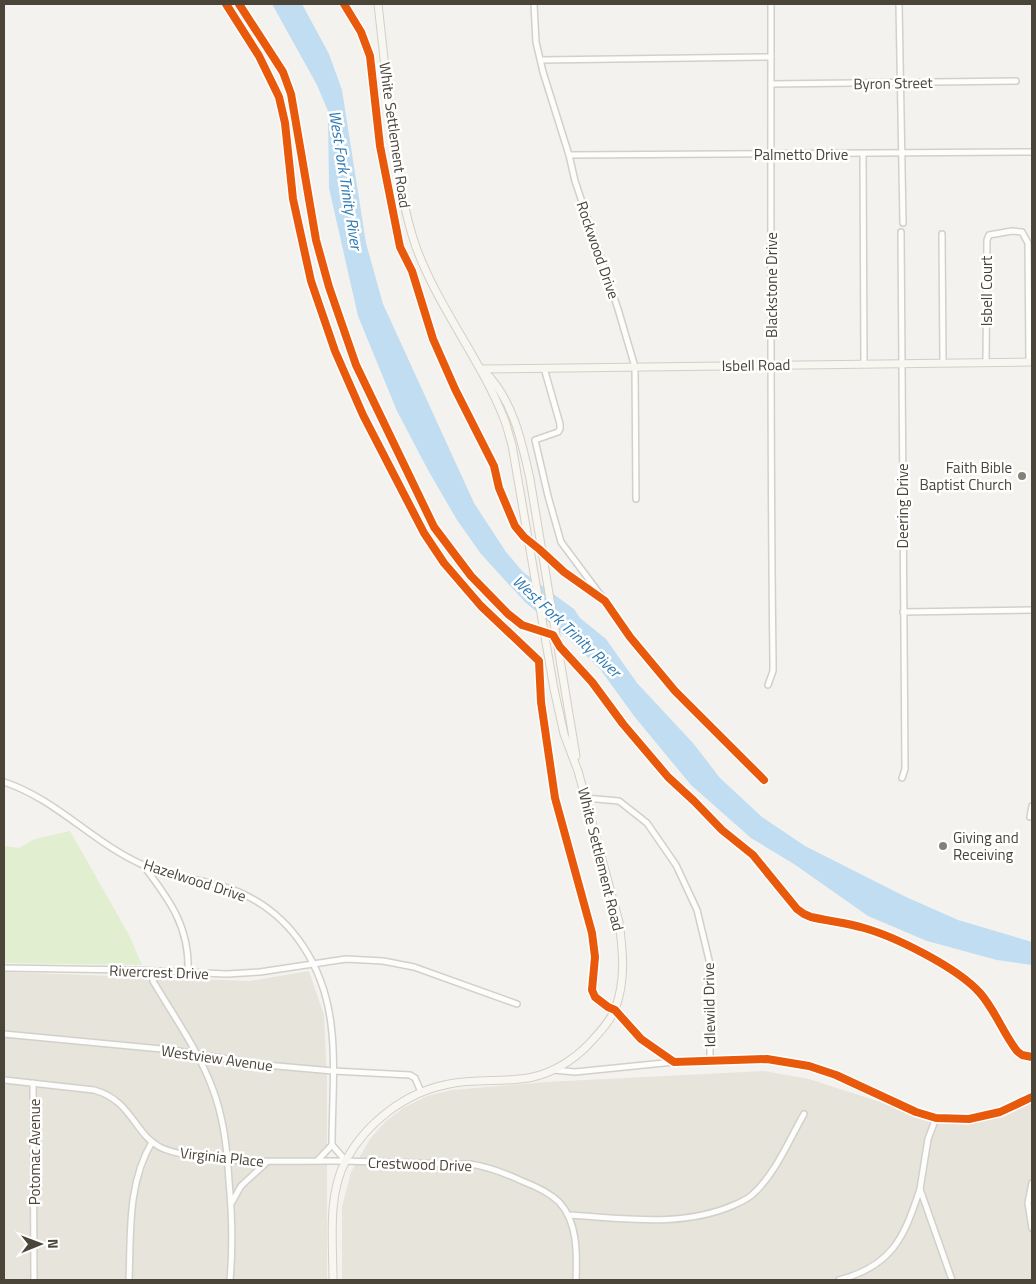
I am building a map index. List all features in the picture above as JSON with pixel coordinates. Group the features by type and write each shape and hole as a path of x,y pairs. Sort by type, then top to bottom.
{"main road":[{"name":"White Settlement Road","path":"333,1280 334,1213 337,1185 346,1161 365,1134 390,1109 421,1092 450,1083 524,1078 553,1070 577,1056 600,1032 615,1010 623,970 619,922 586,798 564,734 554,689 512,445 507,426 481,369 429,278 416,247 405,209 397,168 378,4"},
{"name":"Isbell Road","path":"481,369 1030,362"},
{"name":"White Settlement Road","path":"481,369 496,383 513,417 523,446 540,536 578,771"}],"street":[{"name":"Rockwood Drive","path":"534,4 536,42 543,72 575,180 618,309 635,367 636,499"},
{"name":"Blackstone Drive","path":"768,685 773,671 770,454 771,4"},
{"path":"899,4 903,223"},
{"path":"541,60 771,57"},
{"name":"Byron Street","path":"771,84 1016,81"},
{"name":"Palmetto Drive","path":"569,155 1032,152"},
{"path":"863,154 864,364"},
{"name":"Isbell Court","path":"986,363 987,240 989,236 1012,231 1022,232 1028,243 1030,362"},
{"name":"Deering Drive","path":"901,232 905,769 902,778"},
{"path":"942,234 943,363"},
{"path":"544,368 560,424 558,432 535,440 548,496 561,542 605,601"},
{"path":"903,612 1032,610"},
{"name":"Hazelwood Drive","path":"4,782 43,799 104,842 143,865 176,876 223,886 240,892 260,902 286,923 301,941 313,964 327,1002 331,1026 333,1071 332,1145"},
{"name":"Idlewild Drive","path":"586,798 619,801 647,823 676,865 696,910 710,964 710,1062"},
{"path":"1030,817 1032,806"},
{"path":"143,865 167,898 185,935 189,957 188,972"},
{"name":"Rivercrest Drive","path":"4,968 227,974 260,972 346,959 383,960 414,968 517,1004"},
{"path":"153,972 153,980 196,1054 212,1086 221,1114 228,1160 231,1202 230,1280"},
{"path":"615,1010 641,1039 674,1062"},
{"name":"Westview Avenue","path":"4,1034 172,1050 266,1066 410,1076 415,1078 421,1092"},
{"path":"553,1070 575,1072 674,1062 710,1062 767,1058 809,1066 836,1075 916,1112 936,1118 969,1119 1000,1112 1032,1097"},
{"name":"Virginia Place","path":"4,1080 94,1090 105,1093 120,1104 152,1142 165,1150 228,1160 267,1162 346,1161"},
{"name":"Potomac Avenue","path":"34,1084 35,1280"},
{"path":"568,1216 664,1220 700,1216 723,1210 754,1194 770,1175 804,1114"},
{"path":"839,1280 859,1275 874,1266 896,1244 909,1223 920,1188 928,1139 936,1118"},
{"path":"129,1280 130,1231 134,1193 144,1156 152,1142"},
{"path":"317,1161 332,1145 346,1161"},
{"name":"Crestwood Drive","path":"346,1161 470,1164 488,1167 549,1194 560,1202 568,1216 576,1250 576,1280"},
{"path":"231,1202 241,1186 267,1162"},
{"path":"1032,1183 1028,1203 1032,1228"},
{"path":"920,1188 952,1280"}],"shaded area":[{"path":"309,971 324,1015 327,1078 327,1280 4,1280 4,972 249,981"},
{"path":"764,1071 809,1079 936,1120 971,1120 1001,1115 1032,1100 1032,1280 342,1280 342,1207 351,1172 370,1139 384,1123 403,1108 427,1096 452,1090 545,1082"}],"green space":[{"path":"70,831 129,935 142,965 4,963 4,846 19,848 35,839"}],"water":[{"name":"West Fork Trinity River","path":"272,4 302,4 329,54 342,90 366,243 383,304 474,503 506,552 523,572 574,609 580,618 606,639 637,683 693,743 720,778 762,817 805,846 906,897 958,920 1032,942 1032,965 997,960 927,941 868,916 794,864 751,838 691,785 634,716 600,669 525,602 481,554 457,520 397,411 358,316 329,188 328,111 317,85"}],"cycle path":[{"path":"226,4 259,56 279,97 285,123 293,199 311,281 335,351 363,415 424,533 444,563 481,606 539,661 541,702 555,798 592,933 595,957 592,990 595,997 615,1010 641,1039 674,1062 767,1059 809,1066 836,1075 916,1112 936,1118 969,1119 1000,1112 1032,1097"},
{"path":"239,4 283,72 291,94 316,240 329,287 356,365 434,527 471,576 508,614 522,625 553,635 560,647 592,682 623,724 668,777 722,830 753,855 797,909 811,917 858,926 893,938 942,964 970,983 980,993 1017,1051 1022,1055 1032,1057"},
{"path":"344,4 361,32 370,56 380,146 400,247 412,271 433,339 455,389 494,466 499,488 515,526 524,537 564,572 605,601 630,637 675,691 764,780"}],"place":[{"name":"Faith Bible Baptist Church","path":"1022,476"},
{"name":"Giving and Receiving","path":"943,846"}]}
